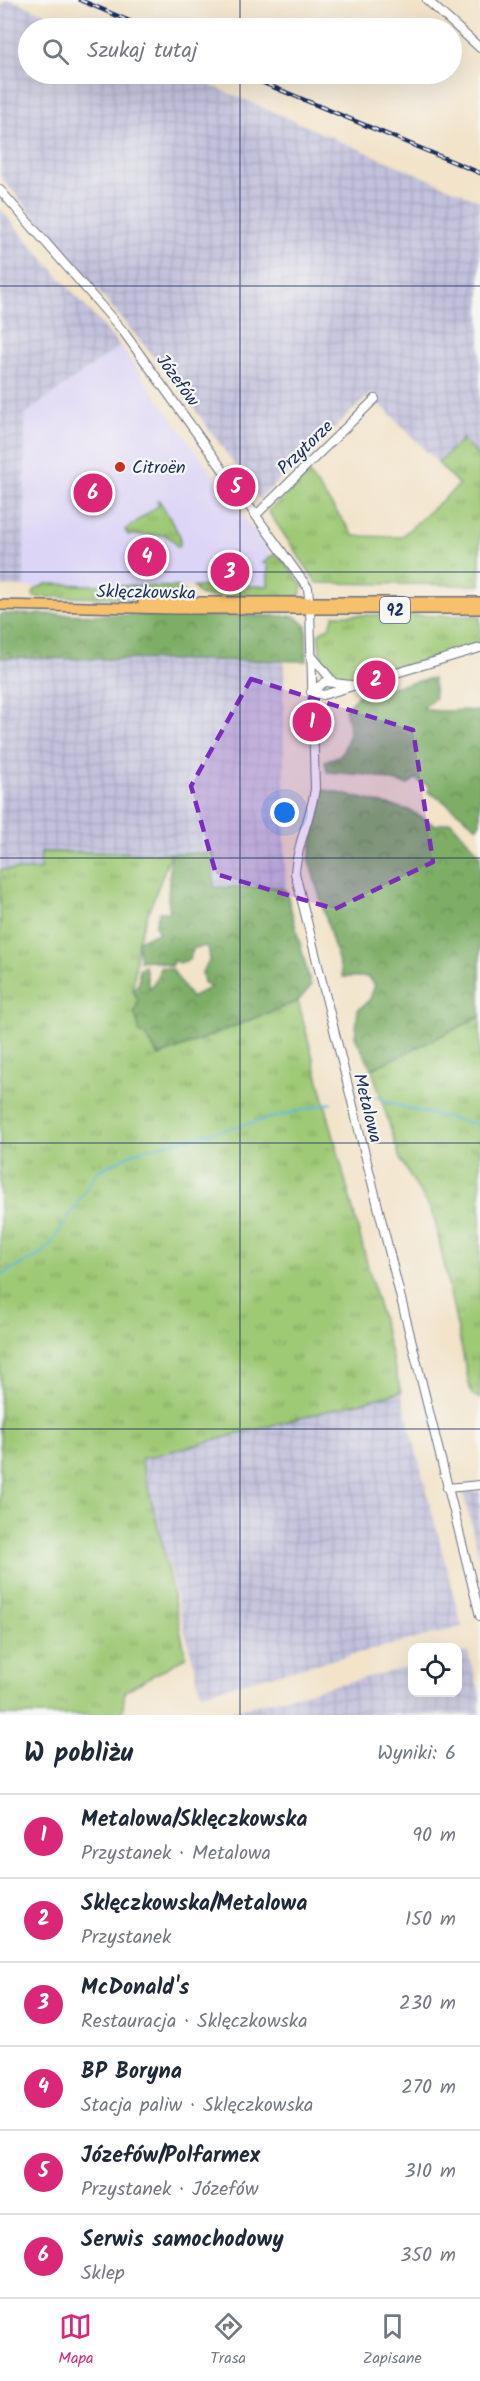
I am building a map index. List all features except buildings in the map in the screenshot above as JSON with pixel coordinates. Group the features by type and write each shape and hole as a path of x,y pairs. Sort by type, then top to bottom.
{"main road":[{"name":"Sklęczkowska","path":"0,604 63,605 87,608 480,602"},
{"name":"Sklęczkowska","path":"310,606 480,609"}],"street":[{"path":"427,0 447,18"},
{"path":"462,32 480,48"},
{"name":"Józefów","path":"0,190 123,331 308,588 310,606"},
{"name":"Przytorze","path":"256,515 375,399"},
{"name":"Metalowa","path":"310,606 315,789 298,850 295,873 480,1616"},
{"path":"311,692 323,695 480,648"},
{"path":"311,655 333,682"},
{"path":"311,692 325,682 352,685"},
{"path":"447,1488 480,1485"}],"highlighted area":[{"path":"251,679 413,730 433,862 335,909 216,874 191,786"}],"shaded area":[{"path":"7,0 12,0 56,18 18,18 18,84 208,84 480,201 480,458 462,440 438,463 370,394 259,499 177,384 0,176 0,6"},
{"path":"0,209 120,346 25,414 24,587 0,587"},
{"path":"120,346 296,587 24,587 25,414"},
{"path":"0,658 281,659 285,665 283,695 286,890 282,887 214,887 214,853 42,852 41,870 0,870"},
{"path":"401,1392 462,1627 201,1693 141,1459"},
{"path":"463,1492 480,1492 480,1559"},
{"path":"468,1652 480,1695 480,1715 215,1715 408,1667 408,1697 462,1697 462,1653"}],"green space":[{"path":"462,439 480,458 480,585 317,583 268,511 309,474 354,536 401,537 459,485 438,463"},
{"path":"159,500 180,536 180,546 177,547 173,540 165,535 128,535 125,530 159,505 157,501"},
{"path":"273,555 281,558 302,585 301,594 297,597 207,597 200,595 193,587 268,586 268,564 263,563"},
{"path":"46,584 178,587 184,591 182,598 34,597 33,593 36,589"},
{"path":"0,614 294,616 306,625 307,661 0,658"},
{"path":"334,615 480,616 480,644 362,678 350,679 333,674 328,670 321,655 318,634 330,626"},
{"path":"433,678 435,698 423,708 437,711 480,712 480,822 477,827 428,792 429,786 415,779 408,785 369,775 327,772 325,761 341,755 347,742 349,727 345,709 360,694"},
{"path":"322,789 409,810 435,825 451,822 480,854 480,1017 372,1069 355,1037 358,1010 370,999 375,985 367,977 343,977 309,860"},
{"path":"41,852 171,853 138,940 133,990 138,1000 135,1014 159,1056 298,1001 401,1392 141,1459 186,1657 125,1691 122,1715 0,1715 0,870 40,870"},
{"path":"171,853 214,853 214,887 282,887 286,890 311,986 298,1001 159,1056 145,1035 140,1033 135,1014 138,1000 133,990 139,983 139,968 145,966 149,989 158,977 160,967 172,969 191,998 212,986 204,983 202,972 210,960 208,946 194,948 189,960 179,963 173,960 172,966 152,960 140,961 138,940 159,933 155,926 159,912 170,912 168,899"},
{"path":"480,1017 480,1399 471,1393 434,1216 400,1159 372,1069"}],"waterway":[{"path":"364,1095 377,1097 406,1108 480,1125"},
{"path":"0,1276 41,1254 49,1247 98,1171 138,1151 331,1103"}],"railway":[{"path":"80,0 122,18"},
{"path":"266,84 480,173"}],"place":[{"name":"Citroën","path":"120,467"},
{"name":"Józefów/Polfarmex","path":"236,487"},
{"name":"Serwis samochodowy","path":"93,493"},
{"name":"BP Boryna","path":"147,557"},
{"name":"McDonald's","path":"230,572"},
{"name":"Sklęczkowska/Metalowa","path":"376,680"},
{"name":"Metalowa/Sklęczkowska","path":"312,722"}]}
